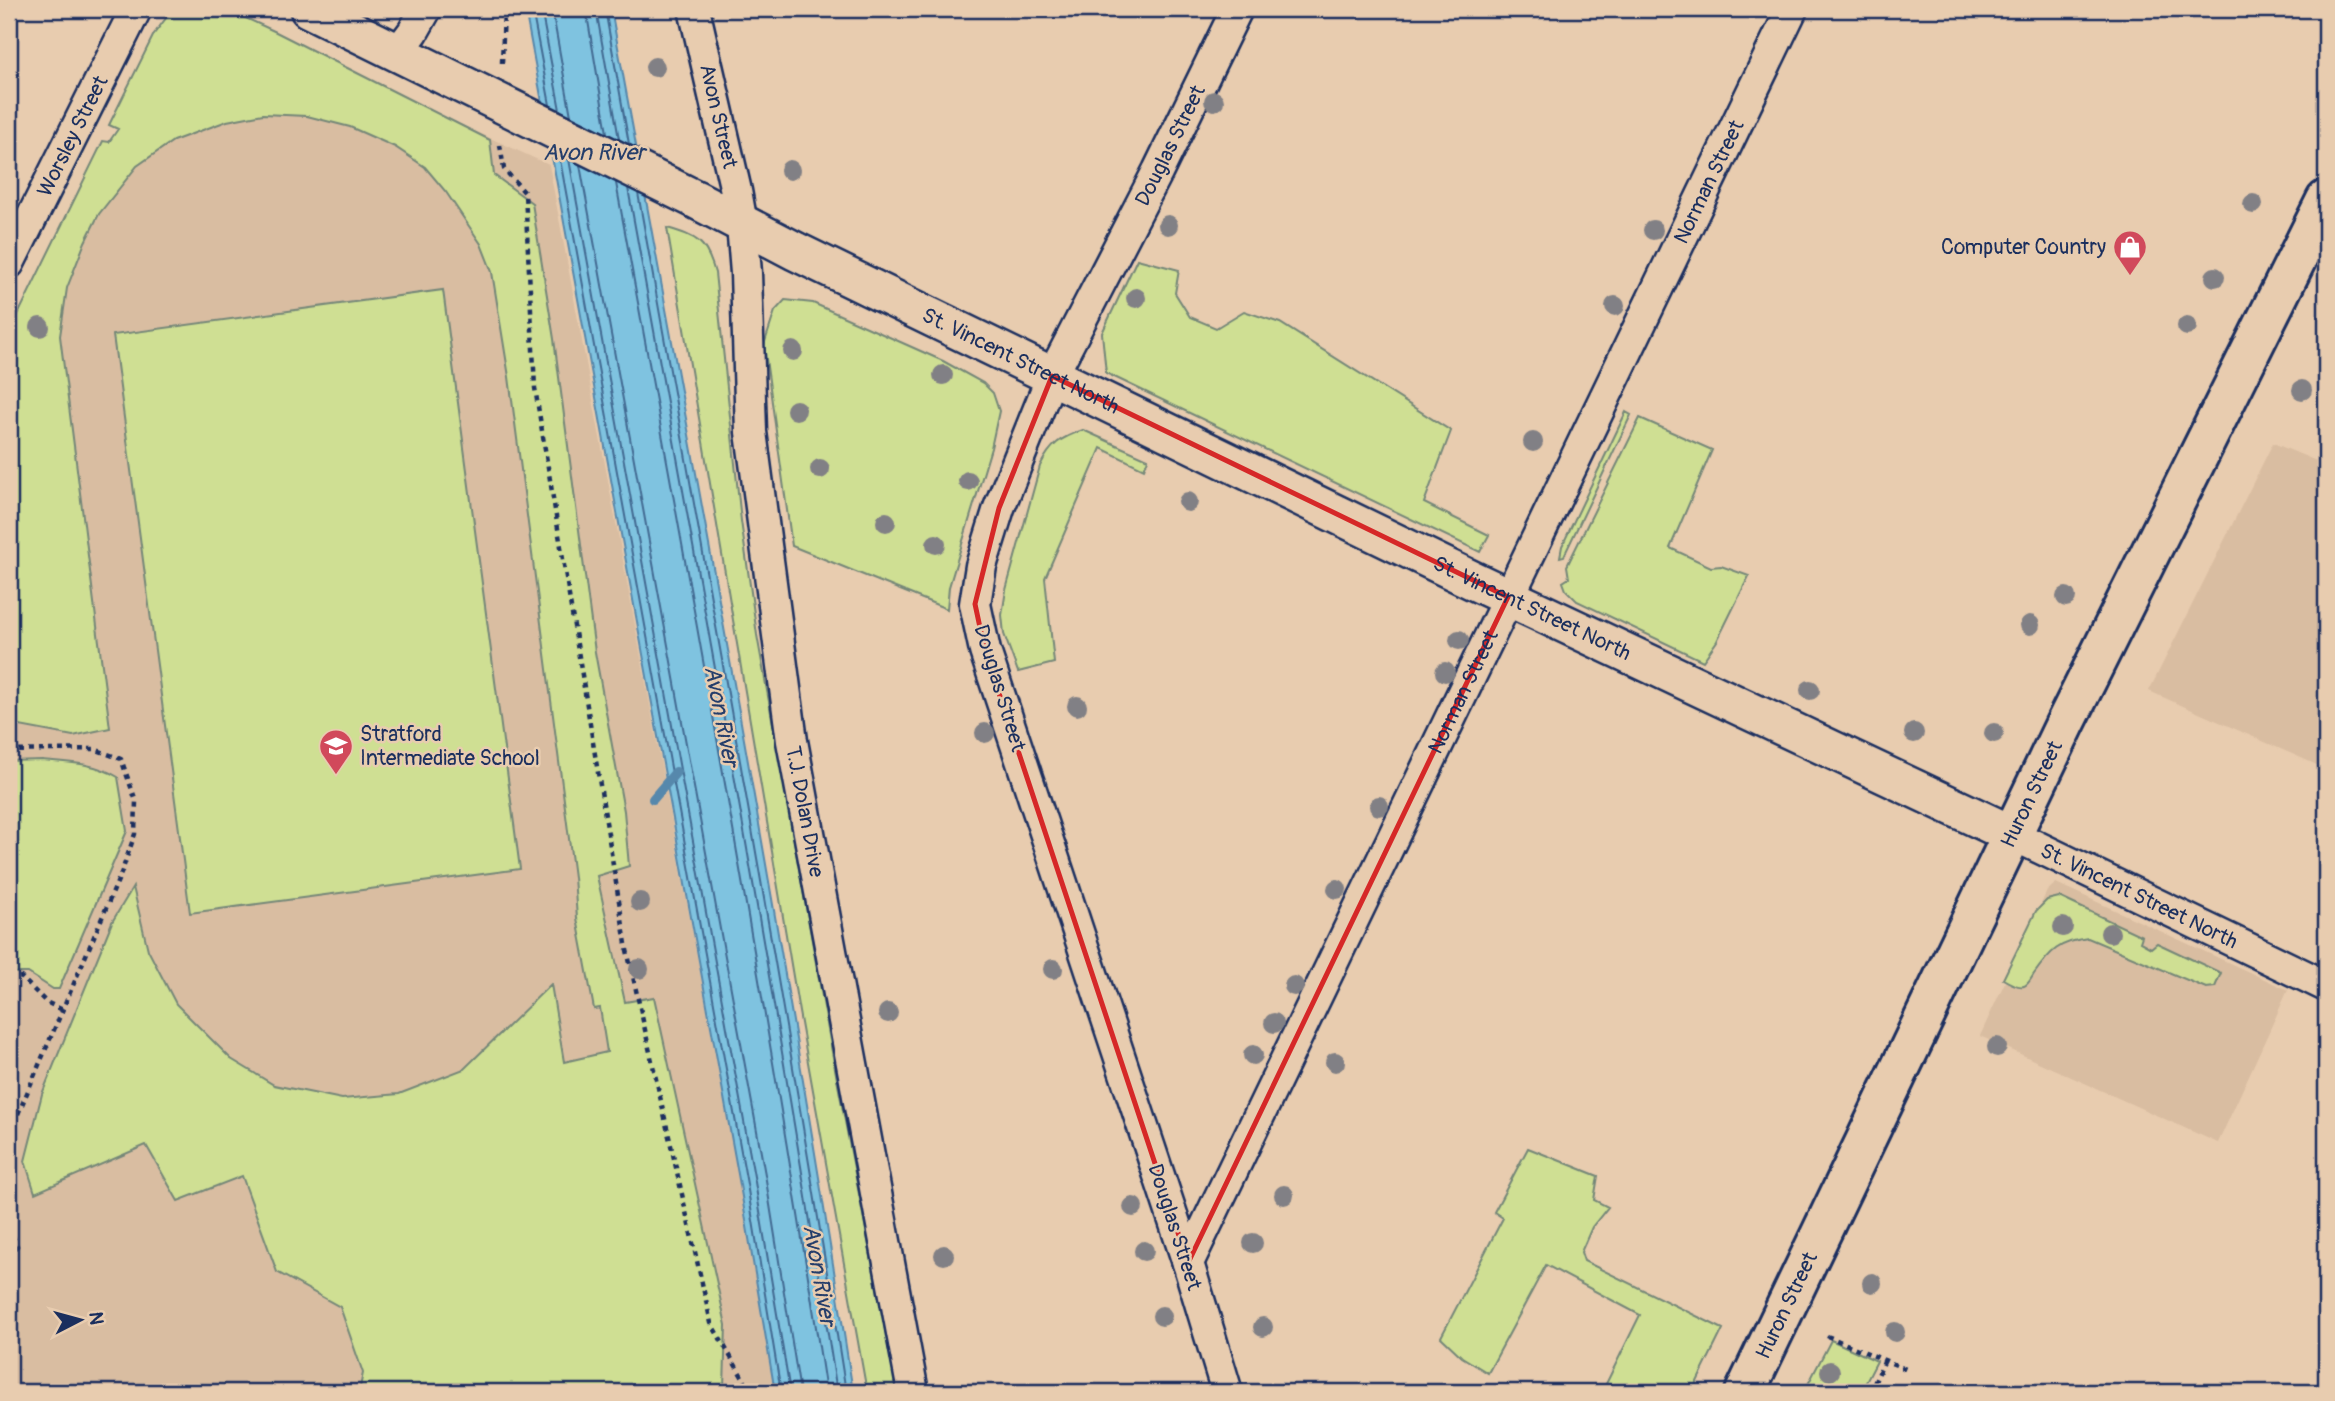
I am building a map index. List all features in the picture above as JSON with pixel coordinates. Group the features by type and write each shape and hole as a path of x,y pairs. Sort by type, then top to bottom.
{"main road":[{"name":"Huron Street","path":"1745,1392 2065,724 2326,200"}],"street":[{"name":"Worsley Street","path":"9,263 136,9"},
{"name":"St. Vincent Street North","path":"309,9 742,224 1508,597 2326,986"},
{"path":"398,52 426,9"},
{"name":"Avon Street","path":"694,9 742,224"},
{"name":"Douglas Street","path":"1227,1392 1188,1263 985,651 975,604 981,566 999,508 1052,376 1158,171 1237,9"},
{"name":"Norman Street","path":"1188,1263 1792,9"},
{"name":"T.J. Dolan Drive","path":"742,224 751,432 792,741 913,1392"}],"path":[{"path":"503,9 498,129 503,169 525,192 535,388 627,950 712,1323 751,1392"},
{"path":"9,751 94,749 121,759 136,801 135,834 122,872 18,1114 9,1158"},
{"path":"9,980 21,976 46,1002 63,1010"},
{"path":"9,1108 18,1114"},
{"path":"9,1226 17,1246 9,1257"},
{"path":"1827,1336 1908,1370"},
{"path":"1870,1392 1885,1360"}],"highlighted area":[{"path":"1052,376 1508,597 1188,1263 985,651 975,604 999,508"}],"shaded area":[{"name":"Stratford Intermediate School","path":"213,11 549,165 740,1185 775,1392 9,1392 9,366"},
{"path":"2273,443 2326,465 2326,769 2149,691"},
{"path":"2056,883 2288,990 2218,1143 1980,1036 2047,891"}],"green space":[{"path":"173,9 226,9 490,140 494,175 532,203 554,339 595,652 624,811 629,866 597,876 625,1002 654,997 726,1325 724,1387 709,1392 359,1392 363,1373 340,1307 277,1272 242,1176 178,1201 146,1145 35,1193 25,1161 42,1094 112,922 133,887 148,950 176,1004 231,1059 274,1085 342,1099 399,1094 464,1069 551,984 564,1062 607,1052 600,1008 594,1009 577,918 574,877 509,377 492,272 481,244 446,192 425,167 395,147 350,127 307,116 263,114 227,121 173,141 137,166 99,214 67,288 60,336 110,728 73,736 9,724 9,333 103,141 109,142 118,129 109,125 154,34"},
{"path":"667,228 686,234 699,242 708,254 715,273 741,521 757,635 836,1074 897,1392 867,1392 799,1012"},
{"path":"1137,259 1179,270 1175,293 1190,317 1216,328 1244,311 1280,323 1451,431 1424,503 1489,535 1480,552 1106,373 1102,333"},
{"path":"443,290 520,869 190,913 113,335"},
{"path":"785,300 813,303 943,361 983,383 993,393 999,411 991,448 949,587 947,609 792,546 764,345 775,311"},
{"path":"1626,412 1631,415 1564,556 1560,557 1562,546"},
{"path":"1640,418 1712,450 1670,548 1711,567 1721,566 1749,576 1717,641 1703,661 1577,601 1566,590 1563,582 1569,578 1567,566"},
{"path":"1083,430 1148,459 1144,469 1101,448 1045,578 1054,663 1018,672 1004,634 1002,615 1006,590 1040,466 1057,443"},
{"path":"42,760 91,766 118,777 127,831 59,989 53,989 28,973 9,973 9,761"},
{"path":"2059,897 2142,936 2140,942 2151,948 2157,943 2221,973 2215,987 2206,988 2088,938 2056,948 2025,985 2016,985 2003,979 2036,911 2047,900"},
{"path":"1528,1148 1598,1176 1594,1200 1608,1207 1592,1227 1581,1252 1584,1261 1723,1329 1692,1392 1602,1392 1640,1315 1546,1265 1488,1373 1462,1357 1441,1337 1503,1218 1494,1212"},
{"path":"1831,1340 1877,1361 1861,1392 1804,1392"}],"water":[{"name":"Avon River","path":"525,9 611,9 767,872 853,1392 775,1392 740,1185"}],"waterway":[{"path":"653,799 676,772"}],"place":[{"name":"Computer Country","path":"2130,277"},
{"name":"Stratford Intermediate School","path":"336,776"}]}
